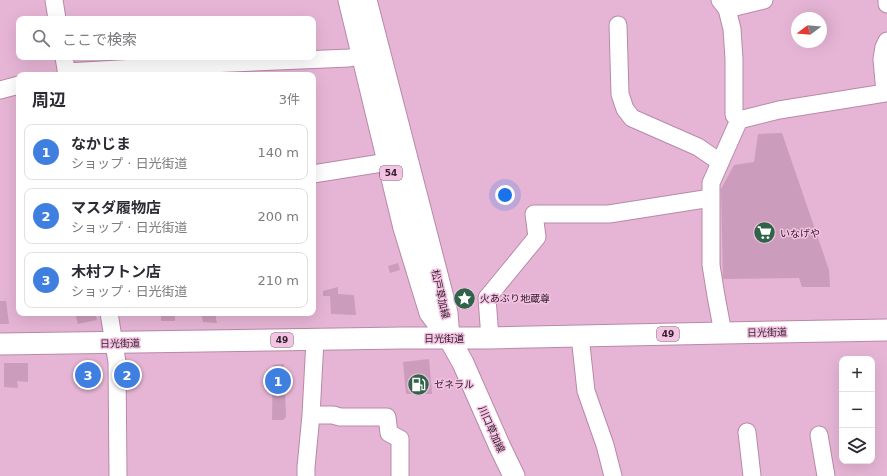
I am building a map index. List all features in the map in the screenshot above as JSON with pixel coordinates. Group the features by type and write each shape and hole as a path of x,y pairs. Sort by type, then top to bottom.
{"main road":[{"name":"松戸草加線","path":"349,0 404,228 430,313 449,338"},
{"name":"松戸草加線","path":"366,0 447,314 449,338"},
{"name":"日光街道","path":"0,344 490,338 887,330"},
{"name":"川口草加線","path":"449,338 463,363 514,476"}],"street":[{"path":"54,0 57,16"},
{"path":"739,120 734,115 734,59 732,29 723,5 764,0"},
{"path":"618,25 620,94 624,110 632,118 698,147 720,162"},
{"path":"739,120 779,110 884,93 882,59 884,47 887,41"},
{"path":"316,59 349,58 363,55"},
{"path":"63,70 305,60"},
{"path":"0,90 16,86"},
{"path":"724,333 711,265 711,183 739,120"},
{"path":"316,174 388,162"},
{"path":"490,338 487,298 537,237 534,214 609,214 711,198"},
{"path":"110,316 117,362 118,476"},
{"path":"580,336 586,391 614,476"},
{"path":"306,476 315,340"},
{"path":"311,415 334,415 340,418 387,417 390,433 400,438 400,476"},
{"path":"746,432 752,476"},
{"path":"819,435 826,476"}],"building":[{"path":"782,133 829,270 830,287 802,287 799,278 723,279 721,189 734,165 754,162 758,134"},
{"path":"398,263 400,270 390,273 388,266"},
{"path":"338,287 338,294 354,295 356,315 331,314 330,296 323,296 323,291"},
{"path":"0,301 6,301 9,324 0,324"},
{"path":"76,316 96,316 97,320 78,324"},
{"path":"161,316 175,316 175,321 161,321"},
{"path":"202,316 216,316 217,323 203,322"},
{"path":"429,359 432,394 406,394 403,362"},
{"path":"4,363 28,363 28,382 17,381 18,388 4,387"},
{"path":"123,363 133,363 133,384 123,384"},
{"path":"284,364 286,417 283,420 272,420 273,365"},
{"path":"97,365 97,385 81,384 81,366"}],"place":[{"name":"いなげや","path":"765,233"},
{"name":"火あぶり地蔵尊","path":"465,298"},
{"name":"木村フトン店","path":"88,375"},
{"name":"マスダ履物店","path":"127,375"},
{"name":"なかじま","path":"278,381"},
{"name":"ゼネラル","path":"419,384"}]}
